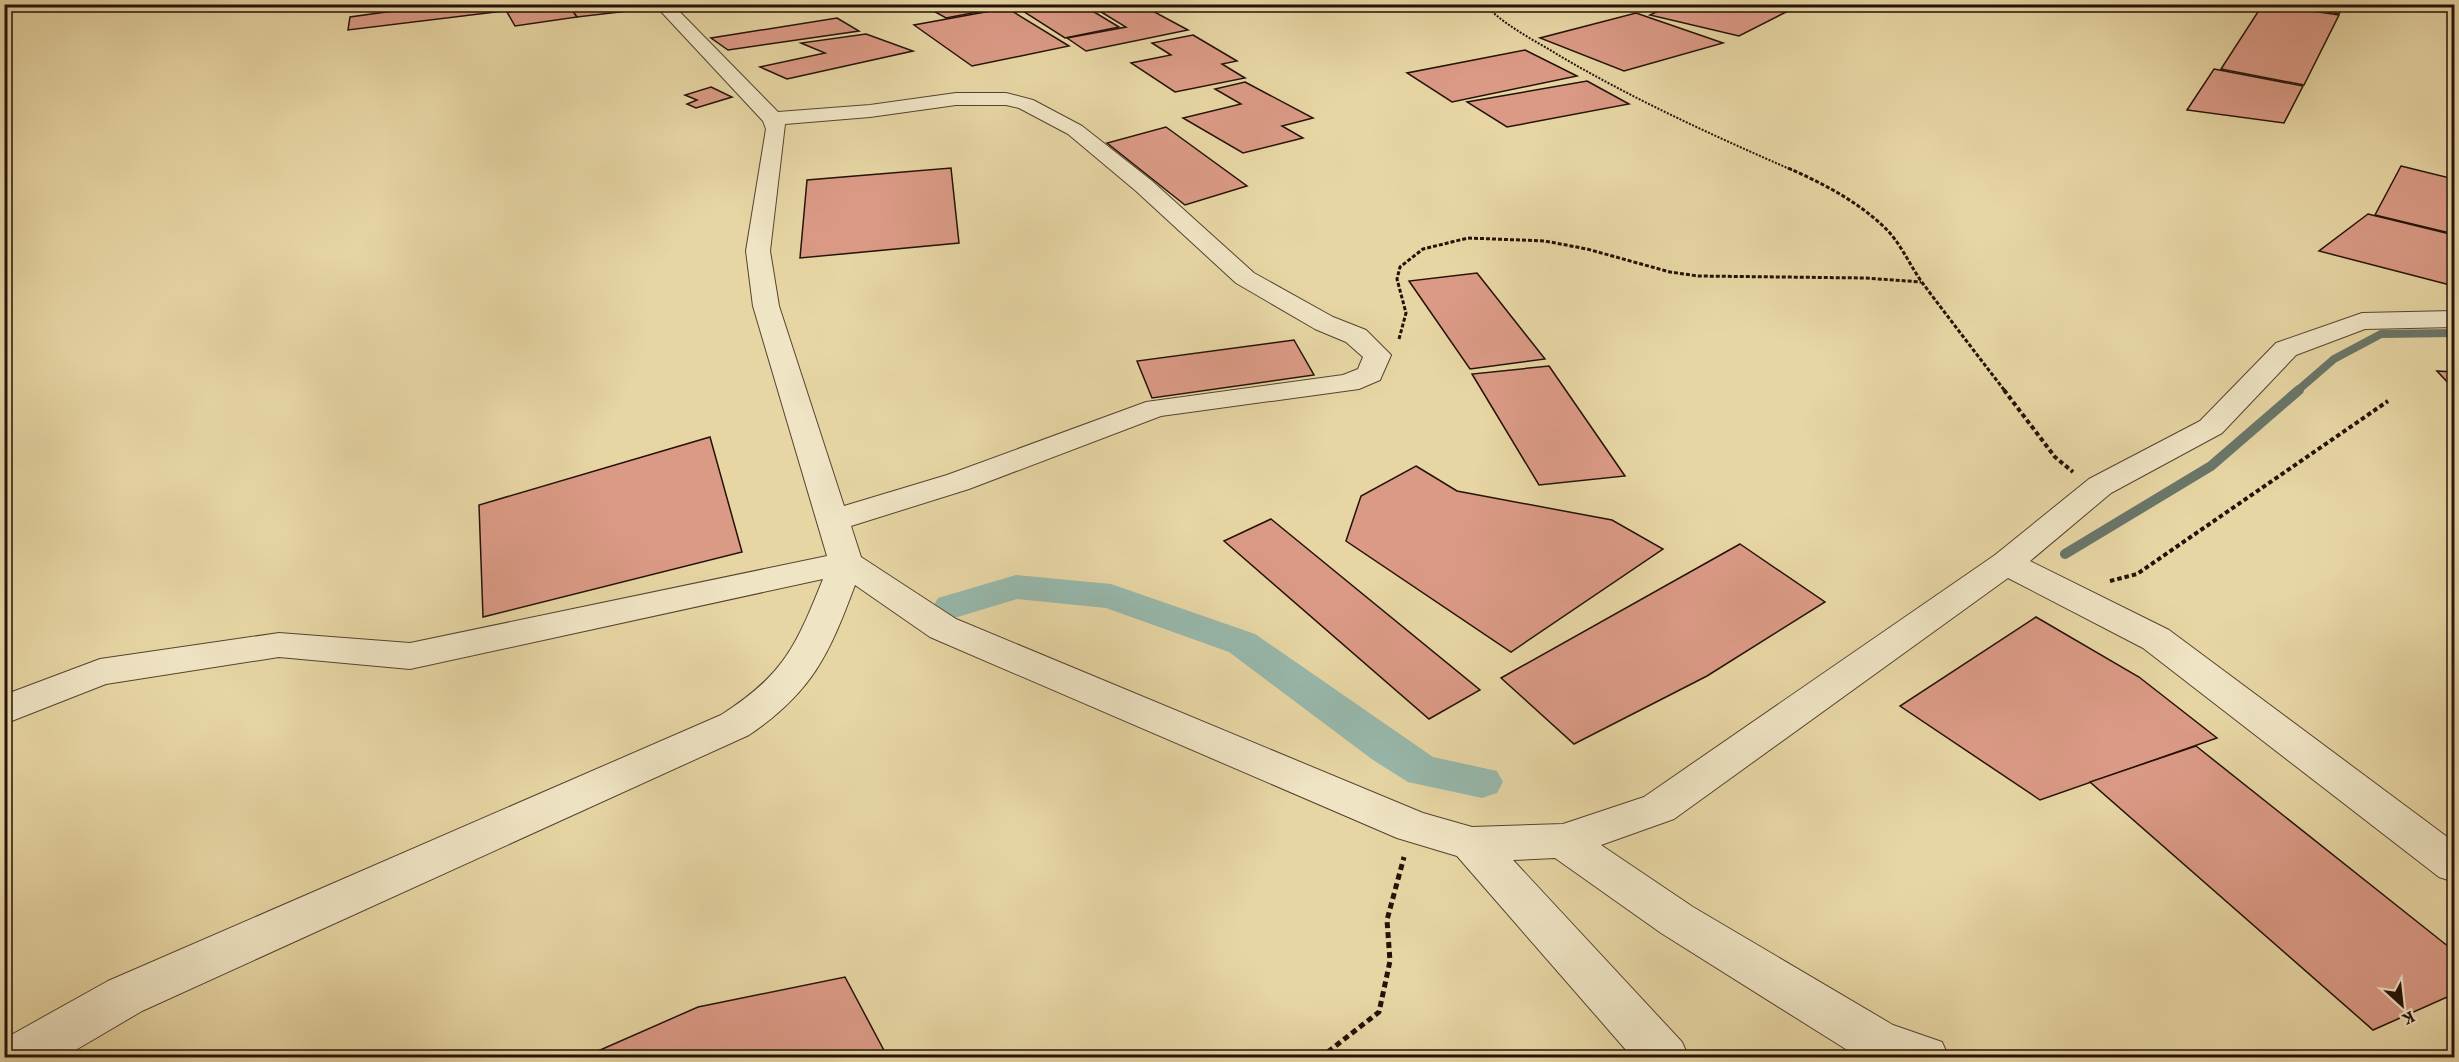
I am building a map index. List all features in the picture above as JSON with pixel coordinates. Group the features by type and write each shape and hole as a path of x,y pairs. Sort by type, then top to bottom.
{"street":[{"path":"662,4 773,119 776,141 758,251 760,278 766,306 831,521 846,563 943,628 1412,826 1472,844 1563,841 1659,808 2007,563 2100,486 2211,427 2286,349 2362,321 2454,319"},
{"path":"773,119 870,111 956,99 1006,99 1026,104 1074,130 1144,186 1245,278 1324,322 1356,336 1377,356 1370,374 1349,383 1156,408 958,482 831,521"},
{"path":"4,710 100,672 279,645 411,656 846,563"},
{"path":"17,1058 125,996 735,725 775,698 805,663 846,563"},
{"path":"2007,563 2063,594 2156,639 2454,865"},
{"path":"1563,841 1677,921 1879,1043 1926,1058"},
{"path":"1472,844 1665,1058"}],"path":[{"path":"1484,4 1556,53 1680,121 1796,170 1836,191 1885,228 1914,264 1922,282 2055,457 2081,477 2100,486"},
{"path":"1377,356 1393,348 1404,326 1405,303 1395,278 1398,269 1414,254 1426,248 1458,240 1504,238 1548,242 1587,249 1659,270 1696,276 1869,278 1922,282"},
{"path":"2063,594 2137,574 2388,401"},
{"path":"1320,1058 1379,1012 1390,961 1387,920 1412,826"}],"building":[{"path":"444,4 520,4 521,9 348,30 350,17"},
{"path":"568,4 577,17 515,26 507,12"},
{"path":"568,4 624,4 629,11 577,17"},
{"path":"921,4 999,4 1004,7 946,18"},
{"path":"1081,4 1119,27 1065,38 1015,6"},
{"path":"1122,4 1133,10 1149,9 1188,30 1086,51 1067,38 1126,27 1093,7"},
{"path":"1672,4 1765,4 1790,10 1739,36 1650,15"},
{"path":"2263,4 2339,15 2304,85 2221,69"},
{"path":"2282,4 2344,4 2339,14"},
{"path":"1007,8 1069,46 972,66 914,25"},
{"path":"1636,13 1723,43 1624,71 1540,38"},
{"path":"837,18 859,31 728,50 711,38"},
{"path":"866,34 913,51 787,79 760,67 825,53 801,43"},
{"path":"1193,35 1237,61 1222,64 1245,78 1175,92 1131,63 1171,55 1152,43"},
{"path":"1525,50 1577,76 1452,102 1407,73"},
{"path":"2214,69 2303,86 2284,123 2187,110"},
{"path":"1587,81 1629,104 1507,127 1467,102"},
{"path":"1245,82 1313,118 1282,126 1303,138 1243,153 1183,118 1241,104 1215,89"},
{"path":"711,87 732,97 696,108 687,104 697,100 685,95"},
{"path":"1166,127 1247,186 1185,205 1107,143"},
{"path":"2401,166 2454,179 2454,234 2375,215"},
{"path":"951,168 959,243 800,258 807,180"},
{"path":"2368,214 2454,235 2454,286 2319,251"},
{"path":"1477,273 1545,359 1470,369 1409,281"},
{"path":"1294,340 1314,375 1152,398 1137,361"},
{"path":"1549,366 1625,476 1539,485 1472,374"},
{"path":"2437,371 2454,372 2454,389"},
{"path":"710,437 742,552 483,617 479,505"},
{"path":"1416,466 1457,491 1612,520 1663,549 1511,652 1346,541 1361,496"},
{"path":"1271,519 1480,690 1429,719 1224,541"},
{"path":"1740,544 1825,602 1707,676 1574,744 1501,678"},
{"path":"2036,617 2139,677 2217,738 2040,800 1900,706"},
{"path":"2196,746 2454,951 2454,994 2373,1030 2090,782"},
{"path":"845,977 888,1058 582,1058 698,1007"}],"waterway":[{"path":"2297,391 2334,359 2381,334 2454,333"},
{"path":"2065,554 2211,466 2299,390"},
{"path":"951,607 1016,587 1111,596 1242,643 1388,749 1423,771 1482,782"}]}
